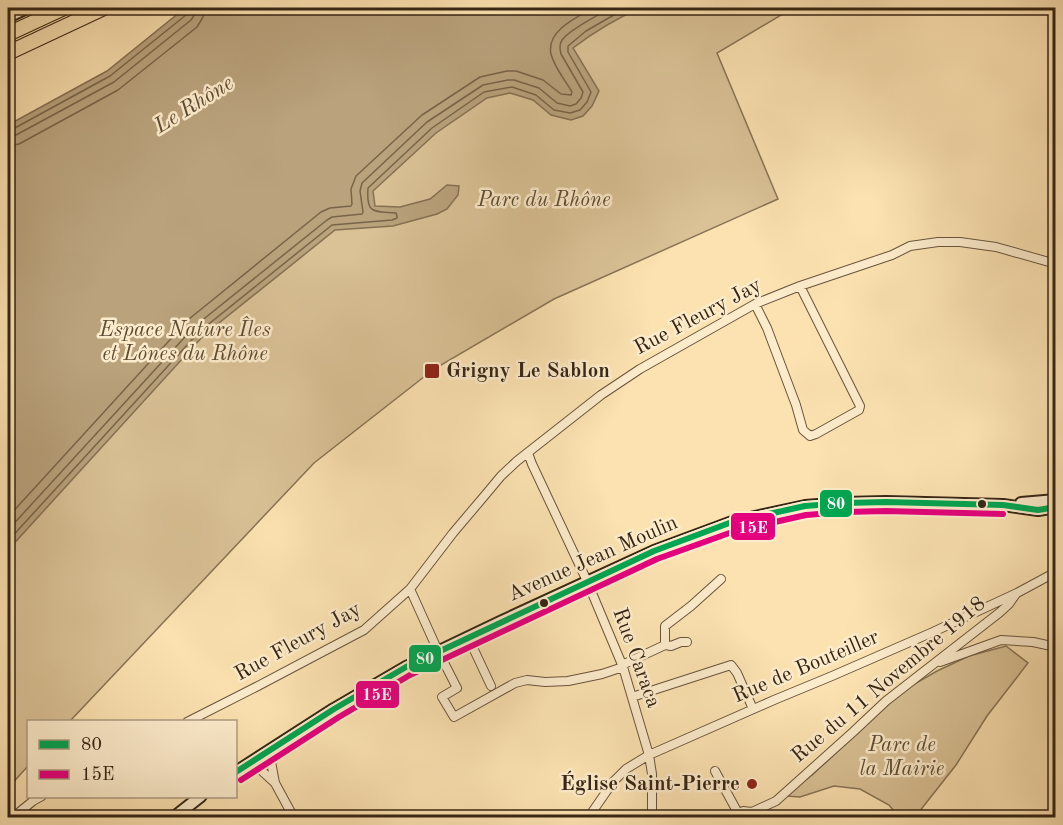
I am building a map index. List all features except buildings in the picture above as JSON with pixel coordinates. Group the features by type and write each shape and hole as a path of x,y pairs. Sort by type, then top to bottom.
{"highway":[{"path":"8,34 64,8"},
{"path":"8,53 104,8"}],"main road":[{"path":"8,16 27,8"},
{"name":"Avenue Jean Moulin","path":"1003,505 1056,500"},
{"name":"Avenue Jean Moulin","path":"237,771 334,709 406,667 654,551 732,522 805,506 845,503 1003,505 1038,510 1056,507"},
{"path":"172,818 198,798"}],"street":[{"name":"Rue Fleury Jay","path":"191,720 364,630 410,589 501,476 528,453 601,396 640,369 755,304 892,255 910,246 938,242 960,242 996,248 1056,264"},
{"path":"755,304 771,339 803,430 810,436 816,434 860,410 860,406 800,286"},
{"name":"Rue Caraca","path":"528,453 623,666 649,755 652,774 652,818"},
{"name":"Rue de Bouteiller","path":"588,818 613,782 626,769 649,755 1017,593 1056,572"},
{"path":"665,645 665,626 721,579"},
{"path":"410,589 457,688 442,698 454,717 515,683 527,680 568,681 602,674 665,645 671,646 687,642"},
{"name":"Rue du 11 Novembre 1918","path":"753,815 776,801 886,701 999,613 1017,593"},
{"path":"468,637 491,687"},
{"path":"933,664 1001,640 1033,642 1056,647"},
{"path":"632,697 731,665 753,709"},
{"path":"269,751 275,783 294,818"},
{"path":"252,762 275,783"},
{"path":"715,771 738,813"},
{"path":"12,818 39,798"},
{"path":"24,808 30,818"},
{"path":"728,818 743,811 753,815"}],"green space":[{"name":"Espace Nature Îles et Lônes du Rhône","path":"404,8 793,8 717,53 778,199 554,299 434,369 314,463 71,720 27,720 27,767 8,788 8,241"},
{"name":"Parc de la Mairie","path":"1006,646 1028,663 987,716 956,765 915,817 899,817 889,805 860,789 834,786 800,797 785,796 812,775 904,690 969,656"}],"water":[{"name":"Le Rhône","path":"185,8 641,8 589,36 573,48 599,91 592,106 583,116 571,120 551,115 533,100 510,93 487,98 436,133 373,191 375,206 400,207 430,199 447,185 459,186 458,195 447,209 393,226 335,230 204,335 8,550 8,125 107,71"}],"transit line":[{"name":"80","path":"237,771 334,709 406,667 654,551 732,522 805,506 845,503 1003,505 1038,510 1056,507"},
{"name":"15E","path":"241,780 410,675 657,559 735,531 806,515 845,512 1003,514"}],"place":[{"name":"Grigny Le Sablon","path":"432,371"},
{"name":"Église Saint-Pierre","path":"752,784"}],"park label":[{"name":"Parc du Rhône","path":"544,200"}]}
